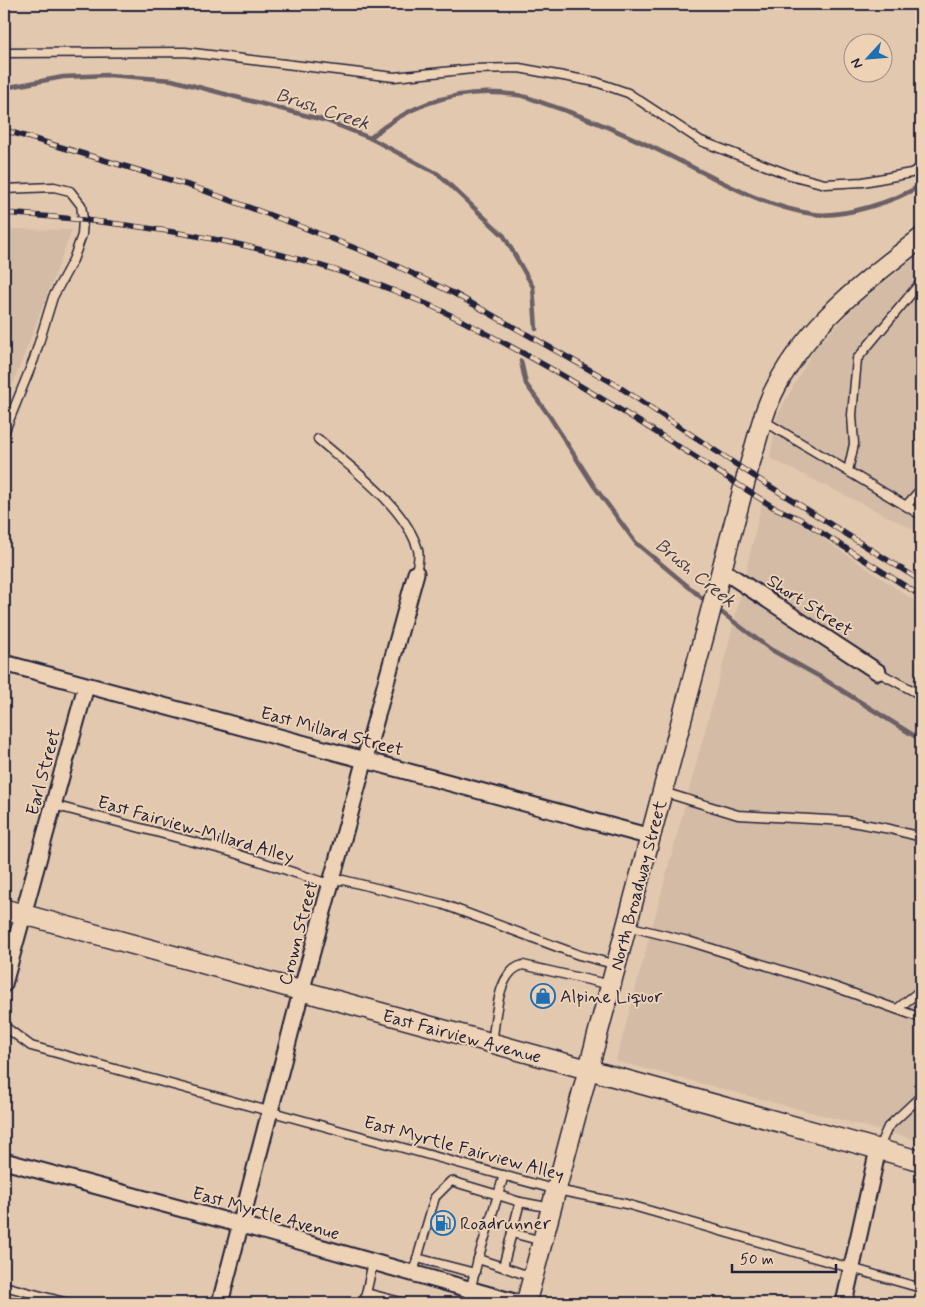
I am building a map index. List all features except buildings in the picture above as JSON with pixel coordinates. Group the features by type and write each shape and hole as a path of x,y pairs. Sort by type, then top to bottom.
{"street":[{"name":"North Broadway Street","path":"526,1303 711,617 749,467 775,389 794,355 812,332 835,308 921,238"},
{"name":"Crown Street","path":"220,1303 242,1225 301,992 416,573"},
{"name":"Short Street","path":"720,577 878,672"},
{"name":"East Millard Street","path":"4,663 651,837"},
{"name":"Earl Street","path":"4,984 86,686"},
{"name":"East Fairview Avenue","path":"4,909 921,1161"},
{"path":"844,1303 878,1149"},
{"name":"East Myrtle Avenue","path":"4,1161 413,1273 468,1296 518,1303"}],"lane":[{"path":"4,53 185,52 394,76 520,68 596,82 628,93 701,140 743,158 825,184 863,182 911,173 921,168"},
{"path":"4,189 54,187 70,191 81,205 83,219 82,235 73,260 53,297 34,359 4,433"},
{"path":"848,471 854,444 852,415 857,359 921,282"},
{"path":"764,421 921,515"},
{"path":"318,439 381,496 405,524 419,551 416,573"},
{"path":"906,506 921,489"},
{"path":"878,672 921,696"},
{"path":"663,792 738,815 846,821 921,837"},
{"name":"East Fairview-Millard Alley","path":"53,806 228,851 323,882 343,880 442,904 579,955 617,964"},
{"path":"627,926 688,940 921,1018"},
{"path":"492,1044 503,982 516,967 523,965 612,985"},
{"path":"897,1009 921,990"},
{"name":"East Myrtle Fairview Alley","path":"4,1026 31,1046 271,1110 557,1190 626,1204 921,1288"},
{"path":"878,1149 888,1127 921,1096"},
{"path":"468,1296 504,1175"},
{"path":"413,1273 435,1197 451,1180 520,1202 552,1208"},
{"path":"503,1267 520,1202"},
{"path":"512,1233 543,1241"},
{"path":"418,1258 475,1273"},
{"path":"478,1259 533,1278"},
{"path":"364,1303 373,1262"},
{"path":"4,1286 68,1303"},
{"path":"366,1293 405,1303"}],"shaded area":[{"path":"4,229 72,230 4,407"},
{"path":"921,253 921,533 770,458 777,416 814,349 861,301"},
{"path":"763,498 921,605 921,1141 616,1061 733,627"}],"waterway":[{"name":"Brush Creek","path":"4,88 63,77 108,75 172,80 327,121 370,138 438,174 504,236 533,287 536,329"},
{"path":"370,138 386,125 420,106 457,96 497,93 525,97 583,117 618,131 747,194 796,211 826,215 854,211 898,197 921,185"},
{"name":"Brush Creek","path":"521,361 526,384 550,417 594,486 636,543 708,603"},
{"name":"Brush Creek","path":"717,609 770,649 822,678 921,740"}],"railway":[{"path":"4,130 194,187 380,258 455,294 615,384 749,473 921,581"},
{"path":"4,213 57,217 162,230 265,250 367,281 429,305 452,315 576,383 773,507 800,519 921,596"}],"place":[{"name":"Alpine Liquor","path":"543,996"},
{"name":"Roadrunner","path":"443,1223"}]}
